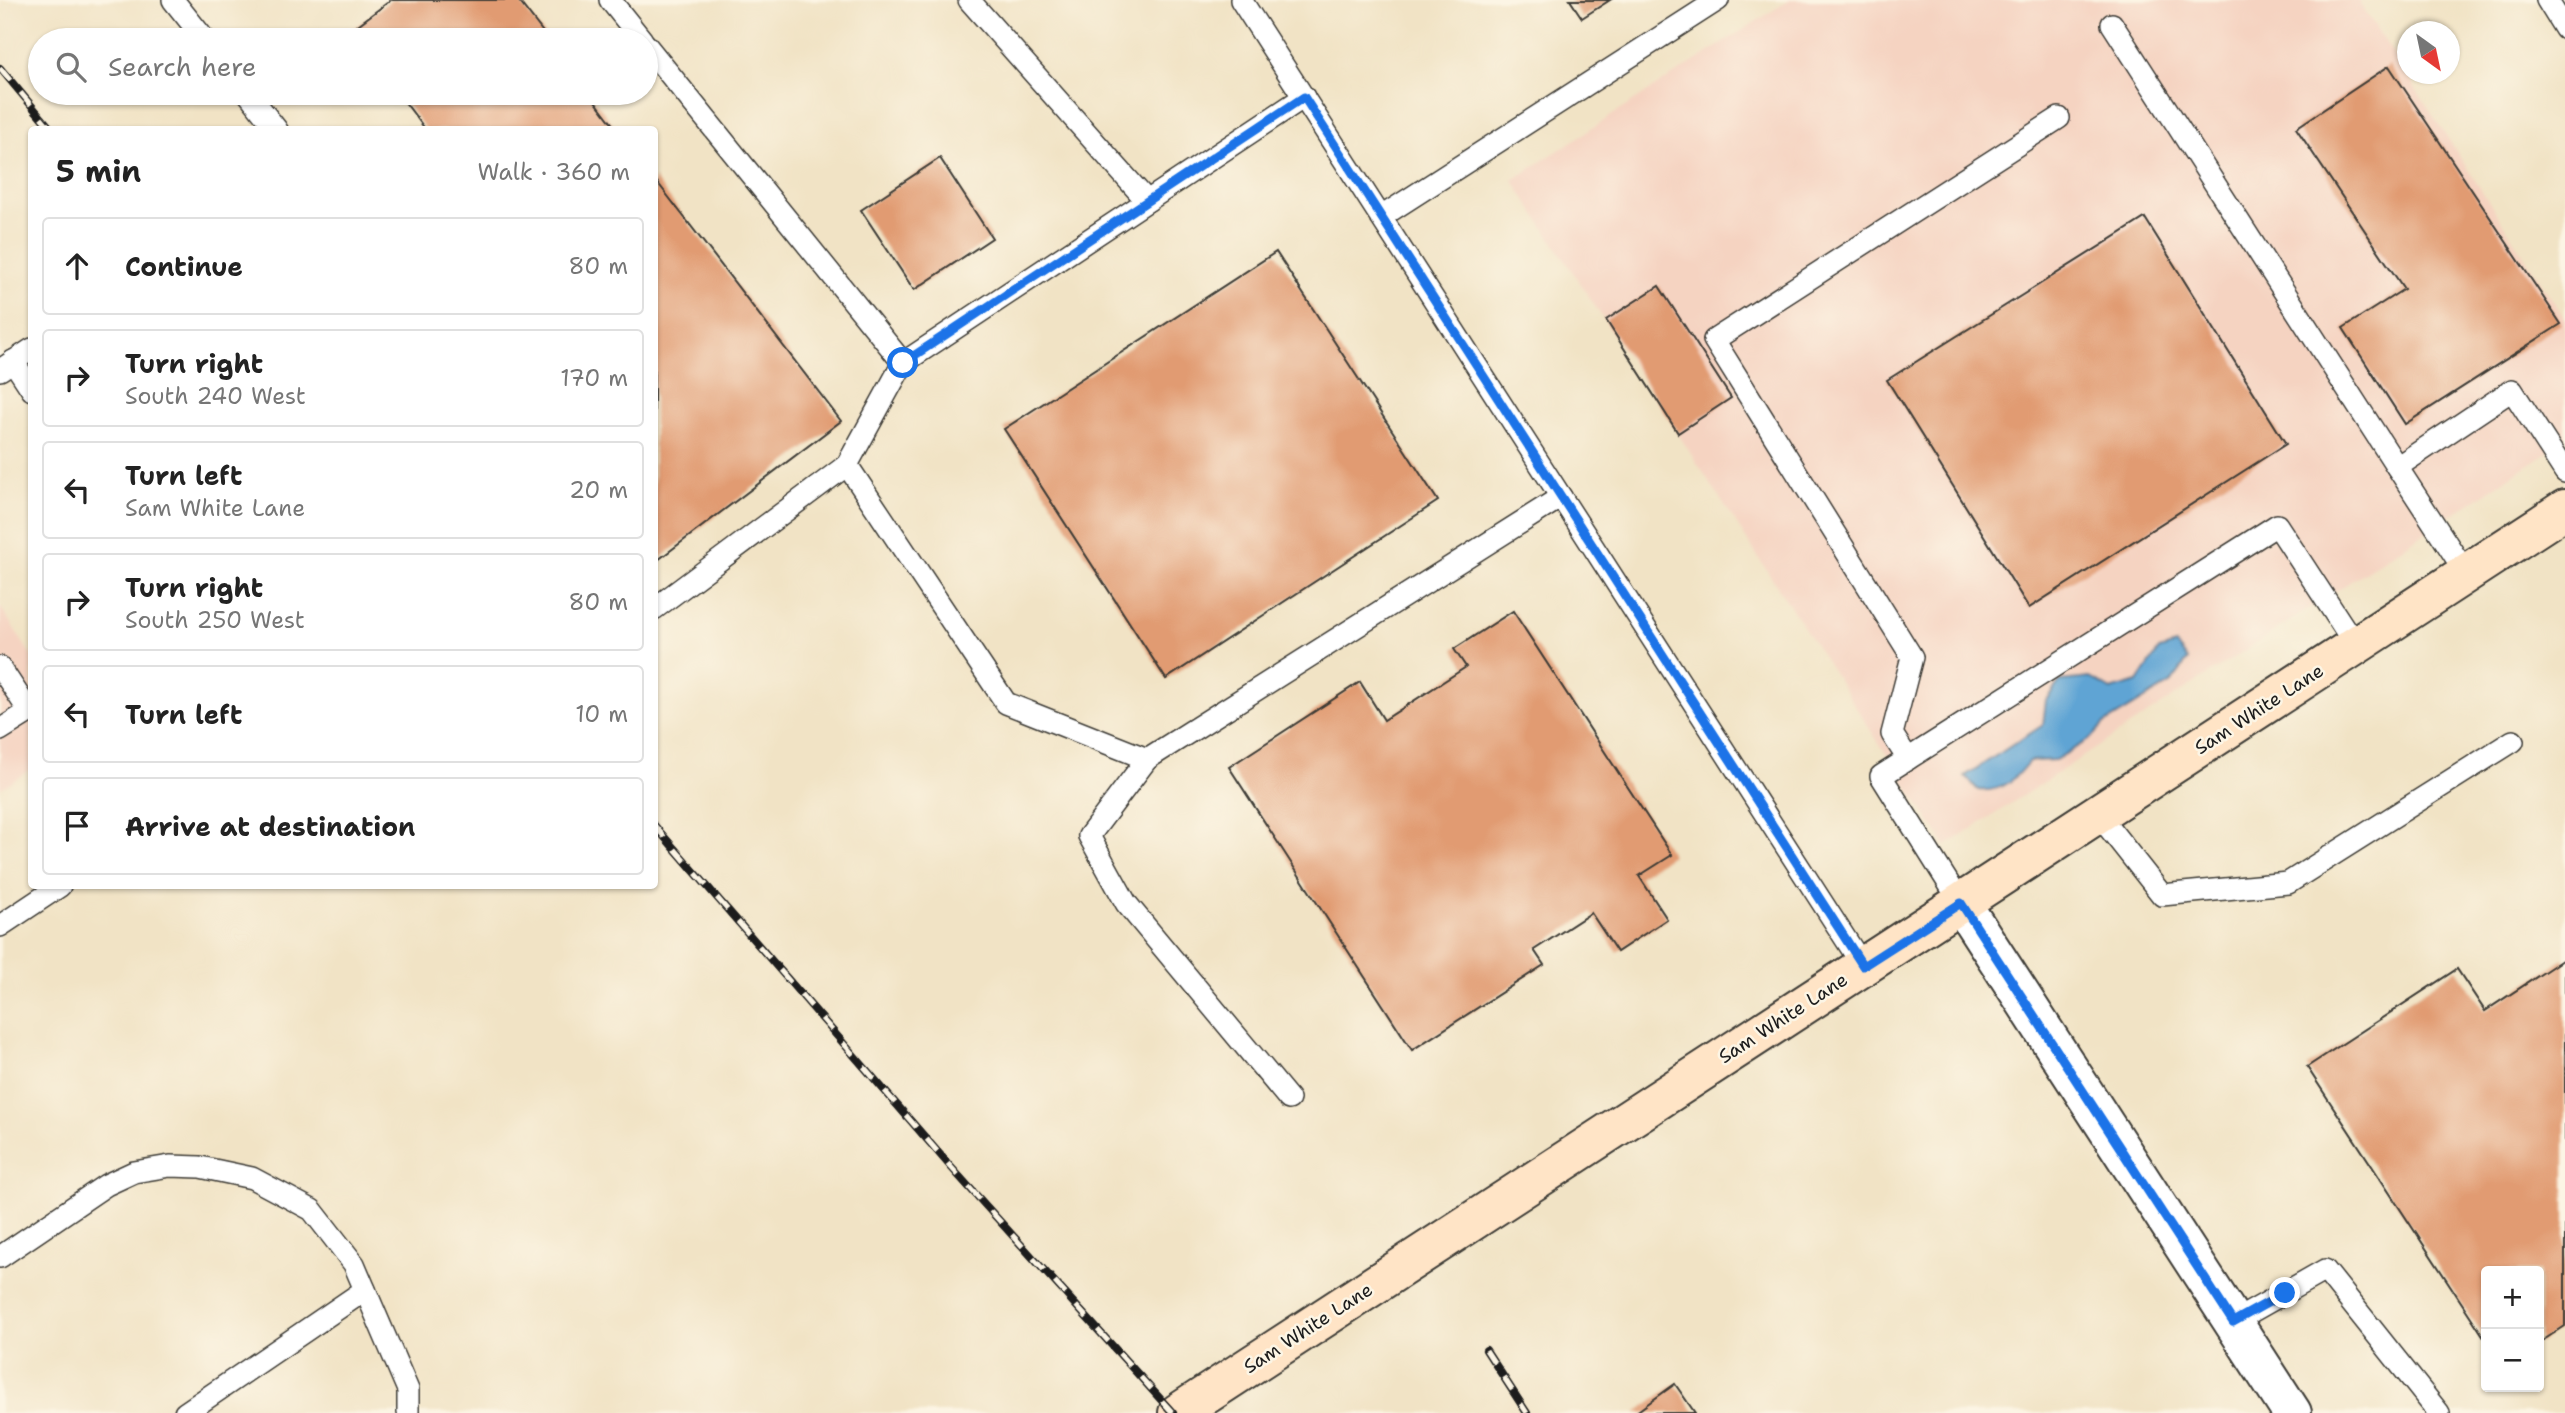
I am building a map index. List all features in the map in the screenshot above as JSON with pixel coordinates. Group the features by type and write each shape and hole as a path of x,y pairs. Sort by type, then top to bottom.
{"street":[{"name":"Sam White Lane","path":"1178,1413 2565,509"},
{"path":"1961,903 2292,1413"}],"lane":[{"path":"173,0 195,28"},
{"path":"610,0 632,28"},
{"path":"969,0 1147,201"},
{"path":"1241,0 1863,966"},
{"path":"1381,217 1718,0"},
{"path":"2546,0 2565,29"},
{"path":"2112,24 2466,573"},
{"path":"658,60 903,363"},
{"path":"658,605 847,465 903,363 1304,97"},
{"path":"257,105 274,126"},
{"path":"1908,759 1892,734 1912,657 1714,341 2059,118"},
{"path":"28,351 6,365 28,386"},
{"path":"2397,467 2512,390 2565,472"},
{"path":"847,465 1006,703 1147,759"},
{"path":"1289,1099 1126,903 1089,836 1147,759 1561,497"},
{"path":"1961,903 1881,776 2277,525 2356,646"},
{"path":"0,667 28,707"},
{"path":"0,730 28,711"},
{"path":"2098,814 2162,895 2288,883 2513,741"},
{"path":"0,926 56,889"},
{"path":"0,1257 106,1185 134,1172 170,1166 200,1167 252,1178 312,1210 354,1265 408,1390 408,1413"},
{"path":"2233,1322 2325,1270 2439,1413"},
{"path":"185,1413 365,1290"}],"shaded area":[{"path":"1789,0 2358,0 2397,60 2397,84 2413,84 2565,319 2565,441 1946,846 1513,180"},
{"path":"0,606 28,651 28,771 0,789"}],"water":[{"path":"2176,645 2188,660 2171,683 2104,724 2090,739 2055,760 2029,761 2001,787 1978,790 1965,776 2043,725 2046,700 2060,681 2090,678 2111,690 2138,682 2159,650"}],"building":[{"path":"391,0 518,0 540,28 354,28"},
{"path":"1570,0 1610,0 1582,18"},
{"path":"2389,66 2397,78 2397,84 2401,84 2561,324 2405,424 2343,328 2404,289 2296,128"},
{"path":"407,105 598,105 614,126 423,126"},
{"path":"940,158 992,238 914,290 861,210"},
{"path":"658,183 841,421 658,560"},
{"path":"2145,218 2286,444 2029,608 1887,380"},
{"path":"1276,252 1438,501 1166,679 1004,429"},
{"path":"1659,286 1731,398 1678,433 1606,320"},
{"path":"1513,611 1672,855 1639,876 1667,919 1617,952 1591,913 1534,950 1544,965 1412,1050 1229,767 1360,682 1384,720 1466,667 1454,649"},
{"path":"2565,958 2565,1326 2544,1340 2544,1266 2481,1266 2481,1332 2307,1067 2457,969 2485,1011"},
{"path":"1675,1384 1695,1413 1635,1413"}],"railway":[{"path":"0,68 28,101"},
{"path":"31,105 49,126"},
{"path":"658,830 950,1166 1173,1413"},
{"path":"1486,1350 1527,1413"}],"route":[{"path":"903,363 1304,97 1863,966 1961,903 2233,1322 2285,1293"}]}
